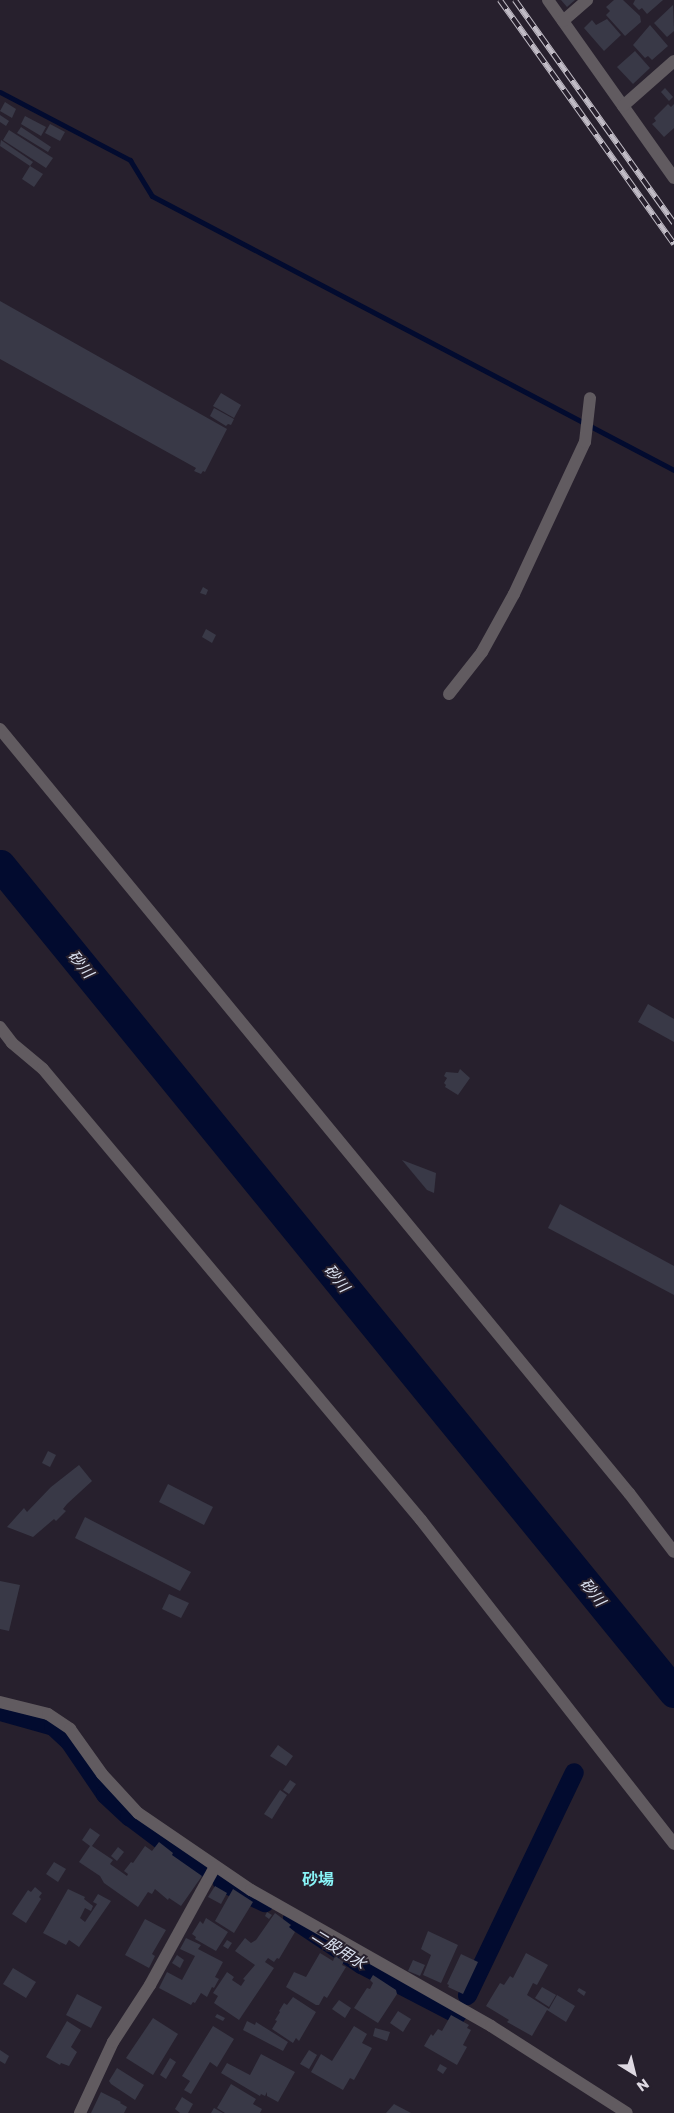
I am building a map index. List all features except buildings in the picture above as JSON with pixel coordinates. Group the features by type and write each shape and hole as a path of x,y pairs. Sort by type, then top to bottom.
{"street":[{"path":"548,0 674,178"},
{"path":"563,22 587,0"},
{"path":"624,106 674,61"},
{"path":"449,694 482,652 514,594 585,442 590,398"},
{"path":"0,729 629,1493 674,1552"},
{"path":"0,1027 12,1043 43,1069 421,1520 674,1844"},
{"path":"0,1702 48,1714 70,1729 102,1774 138,1813 215,1867 251,1890 491,2026 628,2113"},
{"path":"80,2113 113,2042 150,1985 215,1867"}],"waterway":[{"path":"0,92 130,160 152,196 674,470"},
{"name":"砂川","path":"0,865 674,1692"},
{"name":"二股用水","path":"0,1711 53,1726 69,1741 105,1794 129,1816 198,1868"},
{"name":"二股用水","path":"467,1995 574,1772"},
{"name":"二股用水","path":"222,1882 264,1902"},
{"name":"二股用水","path":"292,1918 361,1964 457,2014"}],"railway":[{"path":"500,0 674,244"},
{"path":"515,0 674,223"}],"district":[{"name":"砂場","path":"318,1880"}]}
